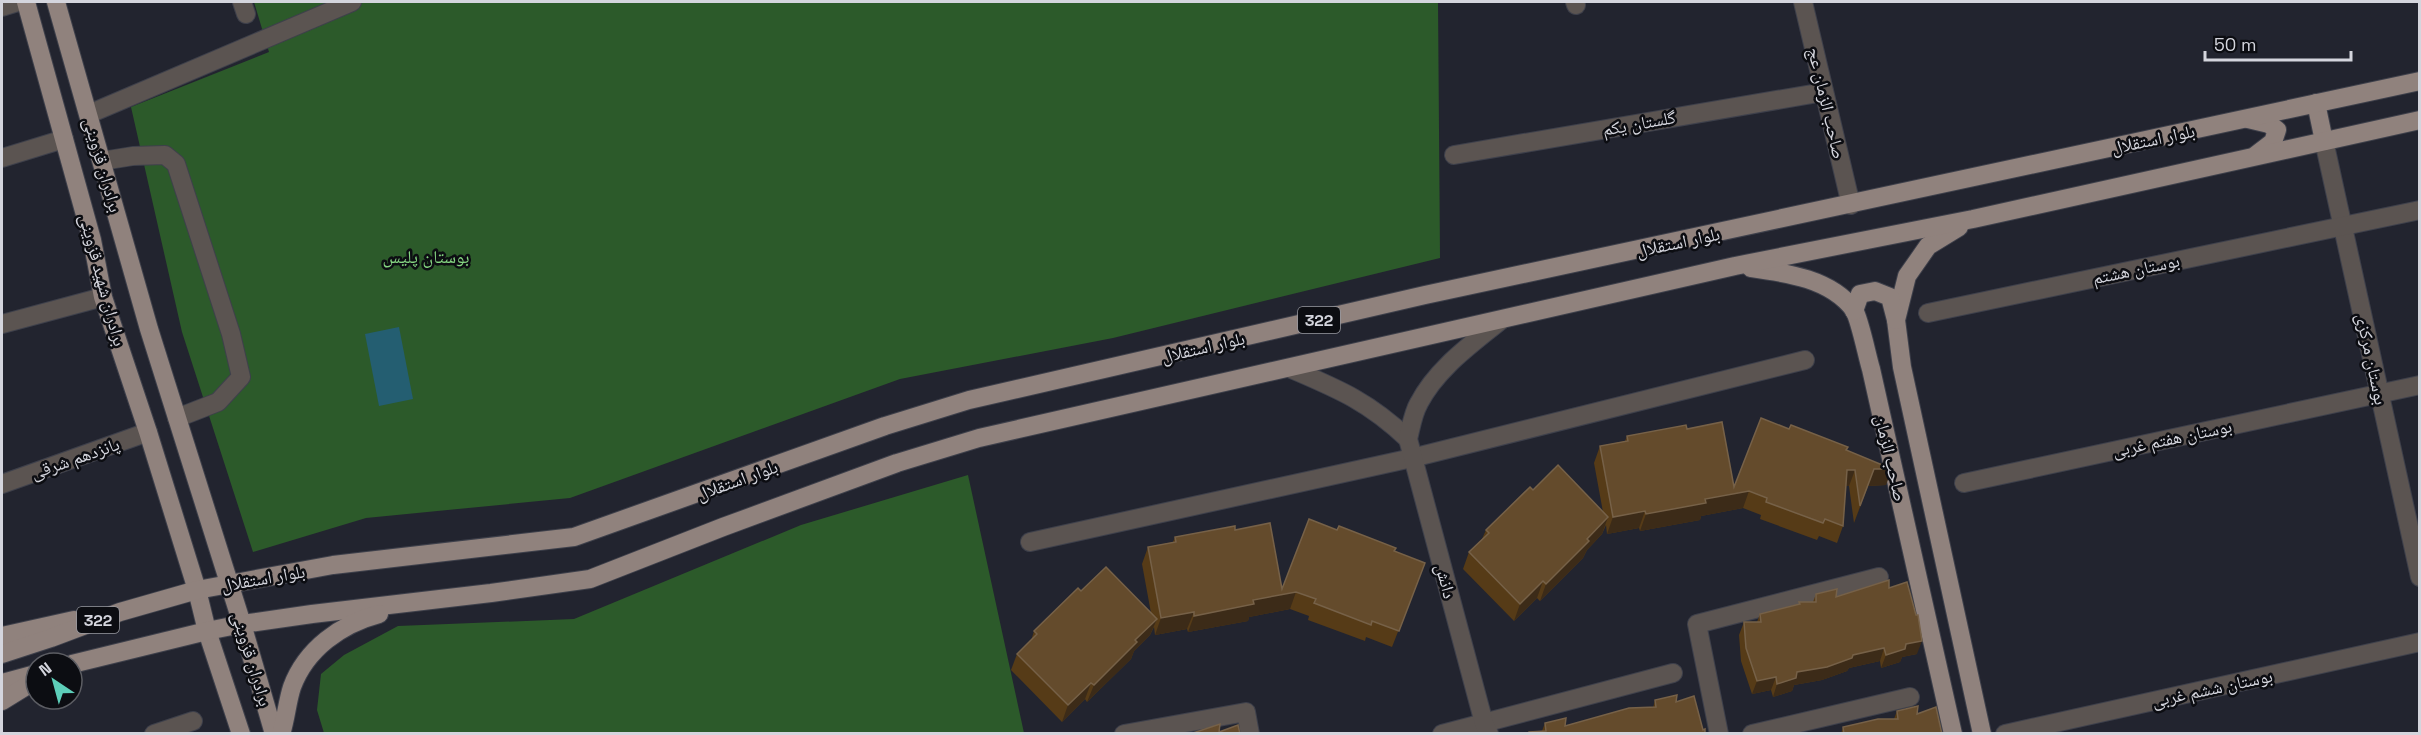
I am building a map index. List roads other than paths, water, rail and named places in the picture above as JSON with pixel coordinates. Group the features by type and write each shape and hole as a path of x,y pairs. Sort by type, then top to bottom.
{"main road":[{"name":"برادران شهید قزوینی","path":"26,2 92,240 103,297 148,432 197,590 207,631 241,734"},
{"name":"برادران قزوینی","path":"56,2 149,329"},
{"name":"بلوار استقلال","path":"2,654 120,612 197,590 333,565 574,537 885,426 969,400 1425,295 2420,81"},
{"path":"2316,103 2324,141"},
{"path":"2245,118 2269,124 2277,130 2273,142 2255,156"},
{"name":"بلوار استقلال","path":"84,661 242,624 590,579 734,523 978,438 1735,266 1973,219 2420,120"},
{"name":"صاحب الزمان","path":"1973,219 1928,246 1907,276 1896,320 1902,367 1982,734"},
{"name":"صاحب الزمان","path":"1735,266 1793,274 1832,290 1854,311 1871,369 1953,734"},
{"path":"1854,311 1860,294 1875,291 1890,297 1896,320"},
{"name":"برادران شهید قزوینی","path":"149,329 228,584"},
{"name":"برادران قزوینی","path":"228,584 274,734"},
{"path":"281,734 292,688 305,662 326,639 356,620 445,597"},
{"path":"2,636 120,612"},
{"path":"2,683 24,677"},
{"path":"2,700 24,687"}],"street":[{"path":"2,6 18,2"},
{"path":"89,114 352,2"},
{"name":"صاحب الزمان عج","path":"1803,2 1851,205"},
{"name":"گلستان یکم","path":"1454,155 1824,92"},
{"path":"2,158 64,139"},
{"name":"بوستان مرکزی","path":"2324,141 2420,577"},
{"path":"102,161 133,156 165,155 176,164 231,334 241,377 218,402 177,418"},
{"name":"بوستان هشتم","path":"1928,313 2420,210"},
{"path":"2,324 103,297"},
{"path":"1288,368 1351,394 1385,417 1408,439 1418,404 1432,382 1457,356 1501,320"},
{"path":"1030,542 1412,458 1805,360"},
{"name":"بوستان هفتم غربی","path":"1964,483 2420,385"},
{"name":"پانزدهم شرقی","path":"2,484 148,432"},
{"name":"دانش","path":"1408,439 1485,730"},
{"path":"1719,734 1697,624 1879,577"},
{"name":"بوستان ششم غربی","path":"2005,734 2420,642"},
{"path":"1442,734 1485,730 1673,673"},
{"path":"1752,734 1910,697"},
{"path":"1124,734 1246,712 1250,734"},
{"path":"154,734 193,721"}],"water":[{"path":"399,327 413,399 379,406 365,334"}],"park label":[{"name":"بوستان پلیس","path":"426,256"}]}
